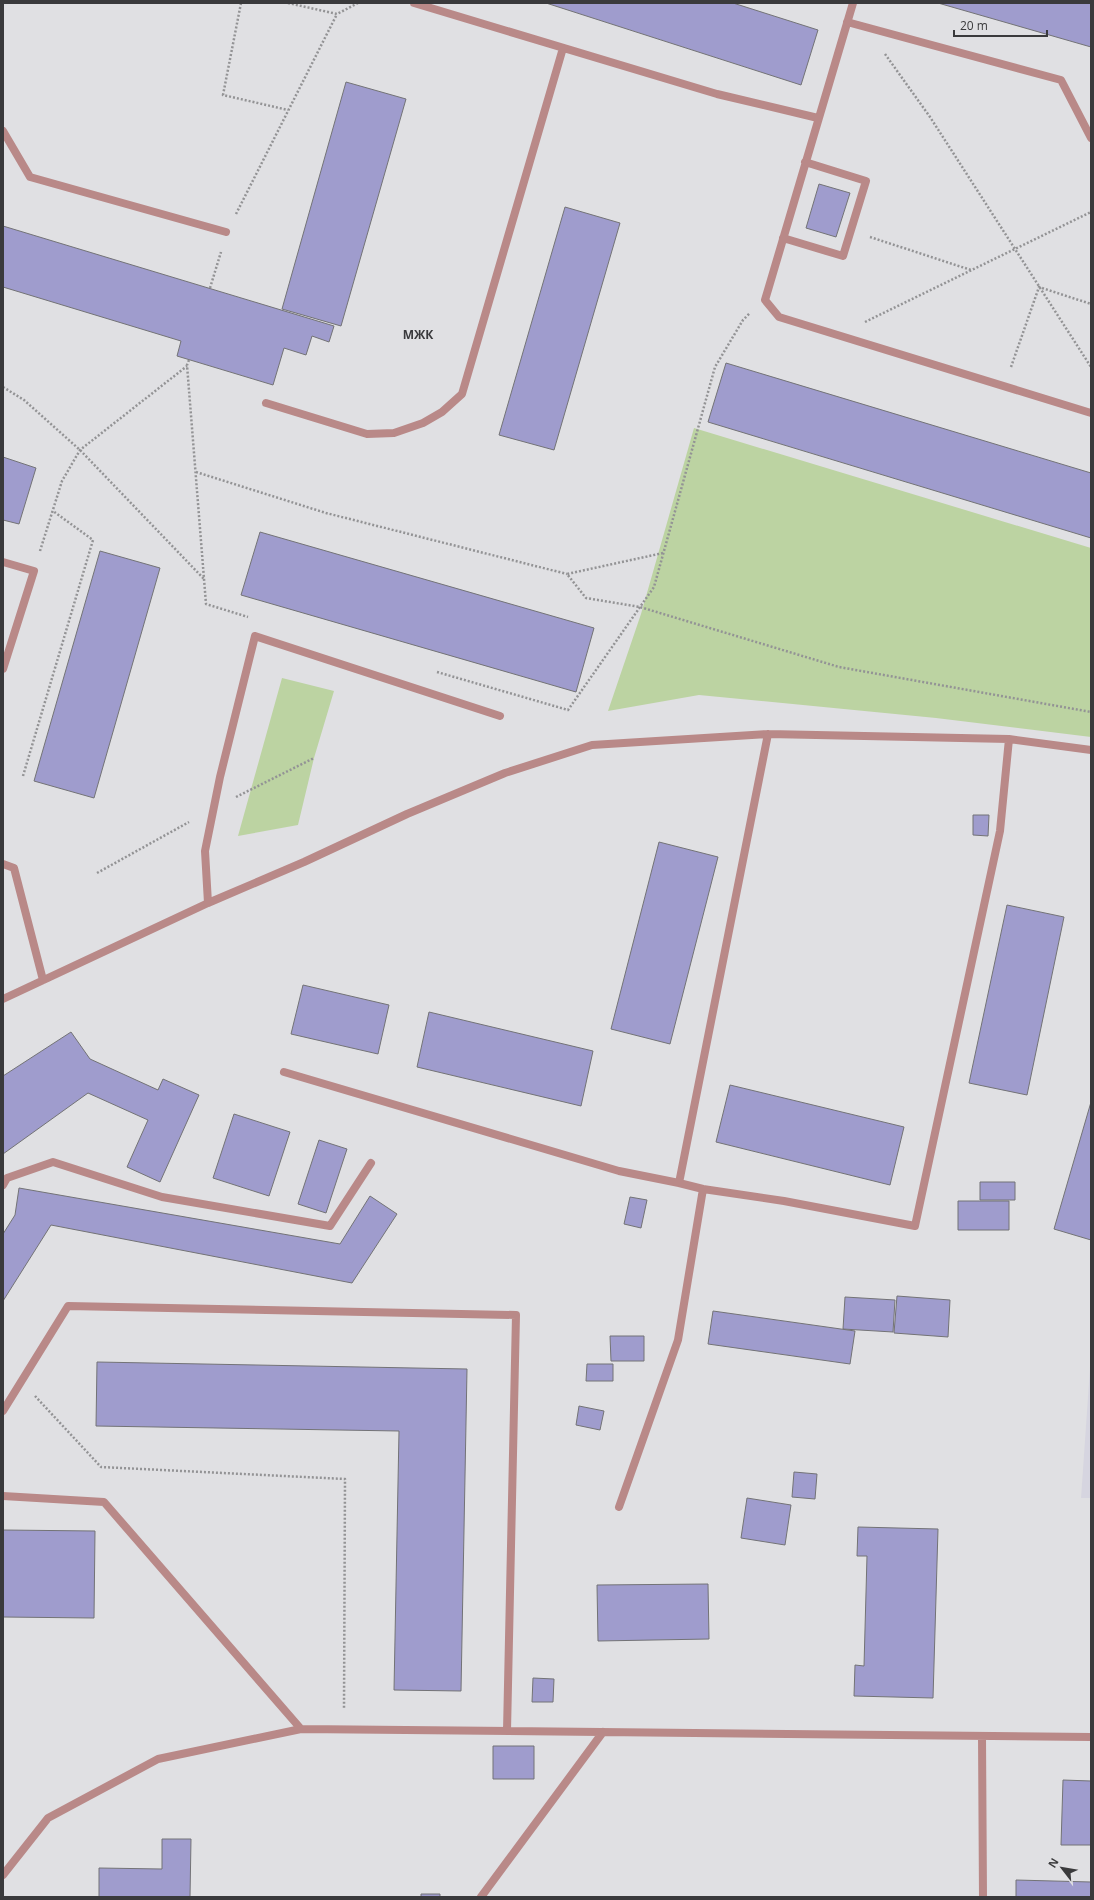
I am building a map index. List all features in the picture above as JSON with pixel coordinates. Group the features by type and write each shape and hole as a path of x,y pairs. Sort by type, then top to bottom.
{"lane":[{"path":"414,3 717,94 818,118"},
{"path":"853,3 765,300 779,317 1091,413"},
{"path":"847,22 1061,80 1091,138"},
{"path":"266,403 366,434 387,434 423,423 442,412 462,394 563,48"},
{"path":"3,131 30,177 226,232"},
{"path":"783,238 843,256 866,181 805,162"},
{"path":"3,562 34,570 3,669"},
{"path":"208,903 205,851 220,777 255,636 500,716"},
{"path":"679,1183 768,734"},
{"path":"3,999 208,903 304,862 407,814 505,773 592,745 768,734 1009,740 1091,750"},
{"path":"284,1072 619,1171 703,1189 784,1201 915,1226 1000,832 1009,740"},
{"path":"3,864 14,868 43,980"},
{"path":"3,1185 7,1178 53,1162 162,1197 330,1226 371,1163"},
{"path":"619,1508 678,1340 703,1189"},
{"path":"3,1412 68,1306 516,1315 507,1731"},
{"path":"3,1496 104,1502 301,1729"},
{"path":"3,1876 48,1818 158,1759 301,1729 1091,1737"},
{"path":"481,1897 603,1732"},
{"path":"982,1736 983,1897"}],"path":[{"path":"241,3 223,95 288,110"},
{"path":"288,3 337,14"},
{"path":"210,288 226,232 337,14 358,3"},
{"path":"868,28 930,117 1091,367"},
{"path":"837,335 1091,212"},
{"path":"851,230 971,270"},
{"path":"1039,287 1091,304"},
{"path":"1005,386 1039,287"},
{"path":"435,671 568,710 654,587 715,367 743,320 765,300"},
{"path":"189,360 187,365 206,604 251,617"},
{"path":"34,570 62,481 80,450 187,365"},
{"path":"3,387 24,400 80,450 205,580"},
{"path":"196,472 326,513 567,574 663,553"},
{"path":"23,776 93,540 53,511"},
{"path":"567,574 586,598 640,607 839,667 1091,712"},
{"path":"22,1381 101,1467 345,1479 344,1730"}],"shaded area":[{"path":"1091,1353 1091,1498 1081,1498"}],"green space":[{"path":"694,428 1091,548 1091,737 936,718 699,695 608,711 641,614"},
{"path":"282,678 334,691 314,758 298,825 238,836"}],"building":[{"path":"546,3 733,3 818,30 801,85"},
{"path":"938,3 1091,3 1091,47"},
{"path":"346,82 406,99 341,326 282,309"},
{"path":"819,184 850,193 836,237 806,228"},
{"path":"565,207 620,223 554,450 499,435"},
{"path":"3,226 334,326 329,342 312,336 306,355 284,348 273,385 177,356 181,341 3,287"},
{"path":"726,363 1091,473 1091,538 708,422"},
{"path":"3,457 36,468 19,524 3,520"},
{"path":"260,532 594,628 576,692 241,595"},
{"path":"100,551 160,568 94,798 34,781"},
{"path":"973,815 989,815 988,836 973,835"},
{"path":"659,842 718,857 670,1044 611,1029"},
{"path":"1007,905 1064,917 1027,1095 969,1083"},
{"path":"303,985 389,1005 378,1054 291,1034"},
{"path":"429,1012 593,1051 581,1106 417,1067"},
{"path":"71,1032 90,1059 158,1090 163,1079 199,1095 160,1182 127,1167 148,1120 88,1093 3,1154 3,1076"},
{"path":"730,1085 904,1127 890,1185 716,1142"},
{"path":"1091,1102 1091,1240 1054,1229"},
{"path":"234,1114 290,1132 269,1196 213,1178"},
{"path":"319,1140 347,1149 326,1213 298,1204"},
{"path":"980,1182 1015,1182 1015,1200 980,1200"},
{"path":"19,1188 340,1244 370,1196 397,1214 352,1283 51,1225 3,1301 3,1234 15,1215"},
{"path":"630,1197 647,1200 641,1228 624,1224"},
{"path":"958,1201 1009,1201 1009,1230 958,1230"},
{"path":"897,1296 950,1300 948,1337 894,1333"},
{"path":"845,1297 895,1300 893,1332 843,1329"},
{"path":"713,1311 855,1331 850,1364 708,1344"},
{"path":"610,1336 644,1336 644,1361 611,1361"},
{"path":"97,1362 467,1369 461,1691 394,1690 399,1431 96,1426"},
{"path":"587,1364 613,1364 613,1381 586,1381"},
{"path":"579,1406 604,1411 600,1430 576,1425"},
{"path":"794,1472 817,1474 815,1499 792,1497"},
{"path":"747,1498 791,1505 785,1545 741,1538"},
{"path":"858,1527 938,1529 933,1698 854,1696 855,1665 864,1666 867,1556 857,1556"},
{"path":"3,1530 95,1531 94,1618 3,1617"},
{"path":"708,1584 709,1639 598,1641 597,1585"},
{"path":"533,1678 554,1679 553,1702 532,1702"},
{"path":"493,1746 534,1746 534,1779 493,1779"},
{"path":"1063,1780 1091,1781 1091,1845 1061,1845"},
{"path":"162,1839 191,1839 190,1897 99,1897 99,1868 162,1869"},
{"path":"1016,1880 1091,1882 1091,1897 1016,1897"},
{"path":"421,1894 440,1894 440,1897 421,1897"}],"district":[{"name":"МЖК","path":"418,334"}]}
